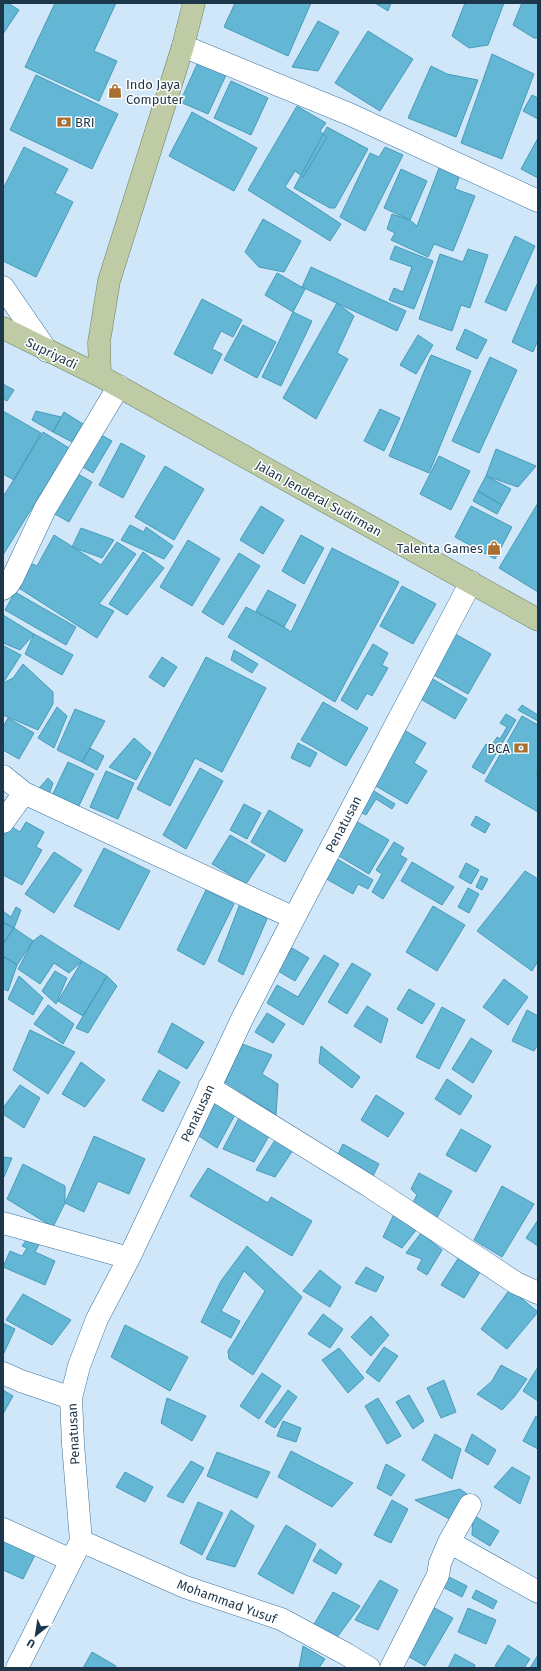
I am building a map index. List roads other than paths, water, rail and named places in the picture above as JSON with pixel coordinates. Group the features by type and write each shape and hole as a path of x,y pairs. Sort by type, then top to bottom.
{"main road":[{"path":"100,376 100,342 109,281 183,46 194,3"},
{"name":"Supriyadi","path":"3,328 100,376"},
{"name":"Jalan Jenderal Sudirman","path":"100,376 538,620"}],"street":[{"path":"183,46 349,114 538,201"},
{"path":"3,287 48,351"},
{"path":"3,589 12,579 52,497 119,386"},
{"name":"Penatusan","path":"76,1550 71,1398 80,1366 97,1319 129,1258 209,1086 294,918 471,582"},
{"path":"3,776 24,793 294,918"},
{"path":"3,822 24,793"},
{"path":"209,1086 369,1186 516,1283 538,1294"},
{"path":"3,1223 129,1258"},
{"path":"3,1373 71,1398"},
{"path":"391,1668 438,1576 440,1563 449,1542 470,1505"},
{"name":"Mohammad Yusuf","path":"3,1529 76,1550 281,1619 369,1668"},
{"path":"449,1542 538,1592"},
{"path":"17,1668 76,1550"}],"place":[{"name":"Indo Jaya Computer","path":"115,91"},
{"name":"BRI","path":"64,122"},
{"name":"Talenta Games","path":"494,548"},
{"name":"BCA","path":"521,748"}]}
